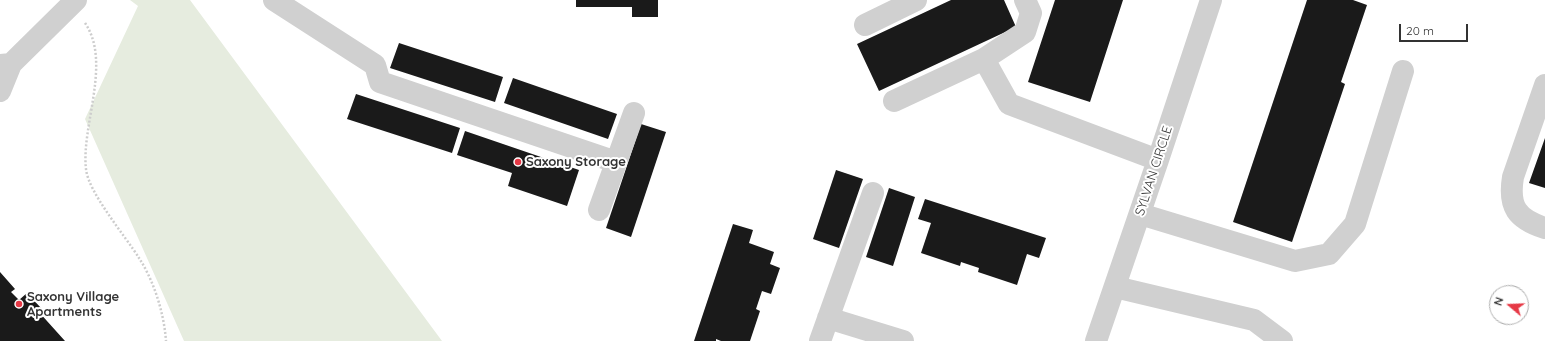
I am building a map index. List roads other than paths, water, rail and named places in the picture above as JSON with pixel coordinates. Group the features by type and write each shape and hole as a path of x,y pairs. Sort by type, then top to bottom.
{"street":[{"path":"0,91 6,64 76,0"},
{"path":"274,0 375,65 380,82 616,162"},
{"path":"865,25 916,0"},
{"path":"894,101 984,59 1025,32 1031,13 1026,0"},
{"name":"SYLVAN CIRCLE","path":"1096,341 1140,214 1210,0"},
{"path":"984,59 1009,104 1158,160"},
{"path":"1140,214 1295,261 1329,254 1355,224 1403,71"},
{"path":"1545,85 1513,177 1511,190 1514,209 1524,219 1545,228"},
{"path":"599,210 634,113"},
{"path":"820,341 873,193"},
{"path":"1115,287 1254,320 1282,341"},
{"path":"828,318 903,341"}],"place":[{"name":"Saxony Storage","path":"518,162"},
{"name":"Saxony Village Apartments","path":"19,304"}]}
